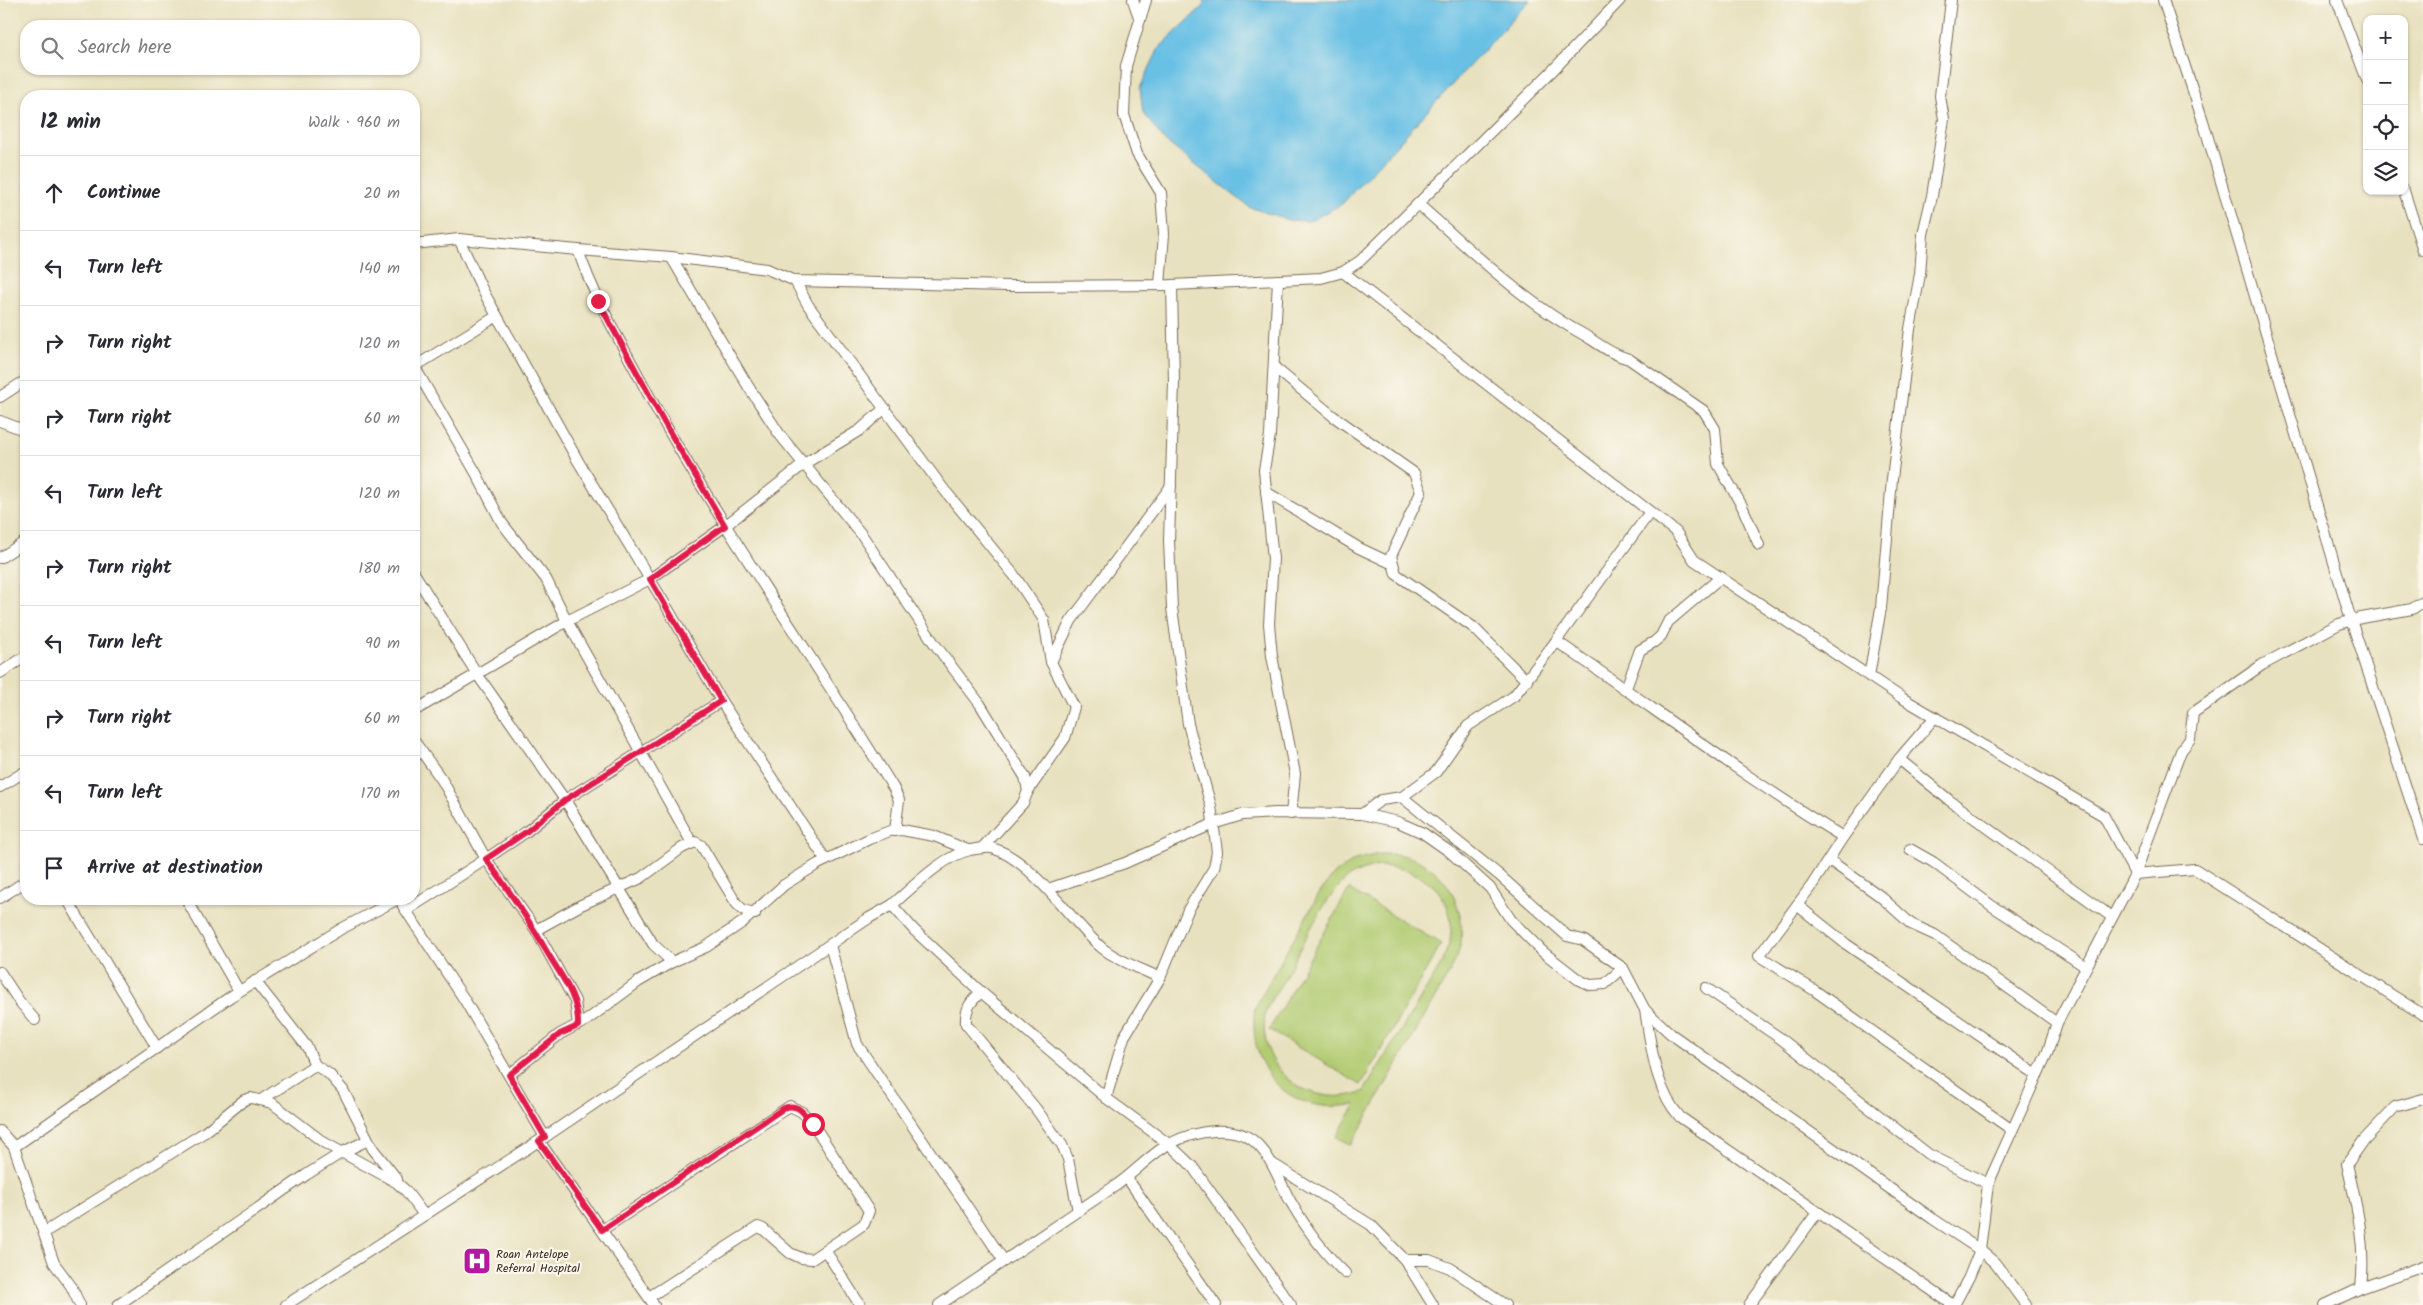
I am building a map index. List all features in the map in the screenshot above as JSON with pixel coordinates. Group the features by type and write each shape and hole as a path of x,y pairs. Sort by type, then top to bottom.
{"street":[{"path":"1132,0 1140,20"},
{"path":"1146,0 1126,66 1124,115 1137,154 1161,193 1164,234 1160,285"},
{"path":"420,243 459,239 671,256 767,269 795,281 1008,286 1172,285 1321,278 1343,272 1360,261 1620,0"},
{"path":"1869,676 1881,608 1892,477 1910,329 1920,274 1923,234 1932,196 1944,119 1940,96 1951,0"},
{"path":"2164,0 2203,121 2351,620 2423,839"},
{"path":"2337,0 2363,69"},
{"path":"2405,195 2423,250"},
{"path":"1418,204 1480,261 1529,301 1616,356 1629,359 1704,411 1714,429 1718,464 1742,506 1759,545"},
{"path":"459,239 497,316 574,455 650,579 721,701 826,860"},
{"path":"578,250 598,301 665,424 725,526 830,685 894,789 898,800 895,831"},
{"path":"671,256 748,386 780,435 862,535 900,588 934,643 980,704 1025,776 1028,790"},
{"path":"1343,272 1676,532 1694,560 1934,717 2104,816 2135,874"},
{"path":"1278,280 1270,435 1264,470 1273,559 1269,624 1272,656 1295,774 1292,814"},
{"path":"795,281 808,305 942,487 1014,575 1044,620 1051,662 1074,707 1065,738 1028,790 1023,803 982,848"},
{"path":"1106,1098 1124,1037 1160,978 1188,910 1214,868 1217,852 1211,806 1188,724 1178,660 1172,598 1169,541 1174,382 1172,285"},
{"path":"420,362 497,316"},
{"path":"1274,367 1333,416 1414,474 1421,492 1390,556 1396,574 1473,628 1527,682"},
{"path":"420,377 502,523 546,579 567,621 692,843"},
{"path":"0,397 20,384"},
{"path":"420,707 567,621 650,579 725,526 804,464 860,430 885,408"},
{"path":"0,421 20,429"},
{"path":"1051,662 1071,621 1171,486"},
{"path":"1266,492 1359,548 1393,564"},
{"path":"1362,814 1381,800 1402,797 1436,772 1468,726 1514,696 1527,682 1650,512"},
{"path":"0,558 20,545"},
{"path":"1626,688 1640,650 1661,636 1668,622 1720,577"},
{"path":"420,583 477,674 565,800 652,944 672,962"},
{"path":"1402,797 1491,869 1567,936 1583,940 1623,968 1645,1010 1657,1066 1673,1109 1680,1117 1953,1305 1969,1277 1980,1250 1988,1184 2048,1052 2057,1023 2135,874 2181,751 2190,738 2193,713 2262,665 2340,624 2351,620 2412,609 2423,602"},
{"path":"1556,641 1626,688 1795,809 1843,838"},
{"path":"0,673 20,660"},
{"path":"420,902 526,832 565,800 721,701"},
{"path":"1934,717 1899,759 1759,956 1814,990 2012,1130"},
{"path":"420,749 442,780 486,859 536,930 575,1001 578,1026"},
{"path":"1899,759 1949,800 2112,917"},
{"path":"0,788 20,775"},
{"path":"1048,889 1125,863 1213,824 1242,815 1362,814 1378,816 1414,829 1450,852 1490,888 1511,920 1543,952 1579,980 1590,985 1605,984 1623,968"},
{"path":"509,1075 560,1034 578,1026 638,982 672,962 706,947 755,914 784,885 826,860 869,839 895,831 934,836 968,850"},
{"path":"536,930 581,905 641,878 692,843 701,845 736,904 742,909 755,914"},
{"path":"286,1305 542,1139 869,918 892,905 926,875 968,850 991,848 1003,853 1048,889 1078,925 1104,950 1160,978"},
{"path":"1910,849 1933,862 1992,906 2086,966"},
{"path":"1829,860 1880,896 1911,924 1935,935 2057,1023"},
{"path":"2135,874 2195,869 2423,1015"},
{"path":"0,898 20,885"},
{"path":"71,905 157,1048"},
{"path":"189,905 239,991"},
{"path":"14,1147 239,991 341,929 387,905"},
{"path":"403,905 509,1075 542,1139 602,1230 652,1301 758,1227 763,1229 790,1253 801,1258 812,1259 864,1224 870,1211 813,1124 802,1112 790,1106 602,1230"},
{"path":"407,910 415,905"},
{"path":"892,905 914,930 980,992 1106,1098 1168,1144 1192,1166 1227,1211 1291,1305"},
{"path":"1797,905 1854,949 2037,1075"},
{"path":"830,945 857,1044 1004,1261"},
{"path":"0,972 19,1001 35,1020"},
{"path":"255,981 307,1047 315,1064 329,1074 343,1090 373,1149 424,1215"},
{"path":"1706,988 1780,1038 1928,1154 1988,1184"},
{"path":"980,992 968,1007 965,1014 966,1024 1036,1109 1062,1145 1068,1159 1078,1210"},
{"path":"1645,1010 1671,1034 1701,1056 1980,1250 1995,1262 2026,1305"},
{"path":"261,1100 315,1064"},
{"path":"45,1232 205,1132 244,1100 251,1098 272,1104 341,1153 384,1174 406,1191"},
{"path":"2361,1288 2364,1259 2358,1214 2348,1164 2364,1140 2395,1107 2423,1099"},
{"path":"938,1305 1127,1178 1168,1144 1213,1130 1228,1130 1258,1144 1272,1164 1292,1205 1328,1255 1345,1273"},
{"path":"0,1131 14,1147 45,1232 54,1263 71,1286 80,1305"},
{"path":"118,1305 341,1153 368,1140"},
{"path":"1272,1164 1371,1224 1405,1260 1433,1305"},
{"path":"1127,1178 1216,1305"},
{"path":"1749,1305 1817,1213"},
{"path":"826,1250 860,1305"},
{"path":"1405,1260 1429,1260 1450,1268 1505,1305"},
{"path":"2326,1305 2342,1302 2361,1288 2423,1266"}],"green space":[{"path":"1378,854 1401,855 1416,859 1428,866 1448,887 1455,899 1462,927 1459,952 1452,968 1351,1145 1336,1137 1356,1104 1333,1107 1312,1104 1293,1097 1278,1085 1266,1070 1258,1052 1254,1030 1255,1007 1319,894 1335,873 1355,860","holes":["1379,866 1395,868 1422,878 1434,886 1442,897 1448,910 1451,924 1450,941 1442,963 1364,1091 1345,1096 1326,1096 1308,1091 1292,1082 1279,1069 1270,1054 1265,1035 1266,1011 1324,906 1342,883 1354,874"]},
{"path":"1349,889 1441,944 1361,1085 1269,1030"}],"water":[{"path":"1204,0 1530,0 1342,204 1310,221 1288,220 1249,207 1165,141 1143,113 1140,88 1159,48 1203,6"}],"place":[{"name":"Roan Antelope Referral Hospital","path":"477,1261"}],"route":[{"path":"598,301 665,424 725,526 650,579 721,701 640,751 581,792 565,800 526,832 486,859 536,930 569,988 578,1008 578,1026 560,1034 509,1075 545,1137 539,1141 602,1230 784,1108 796,1107 813,1124"}]}
